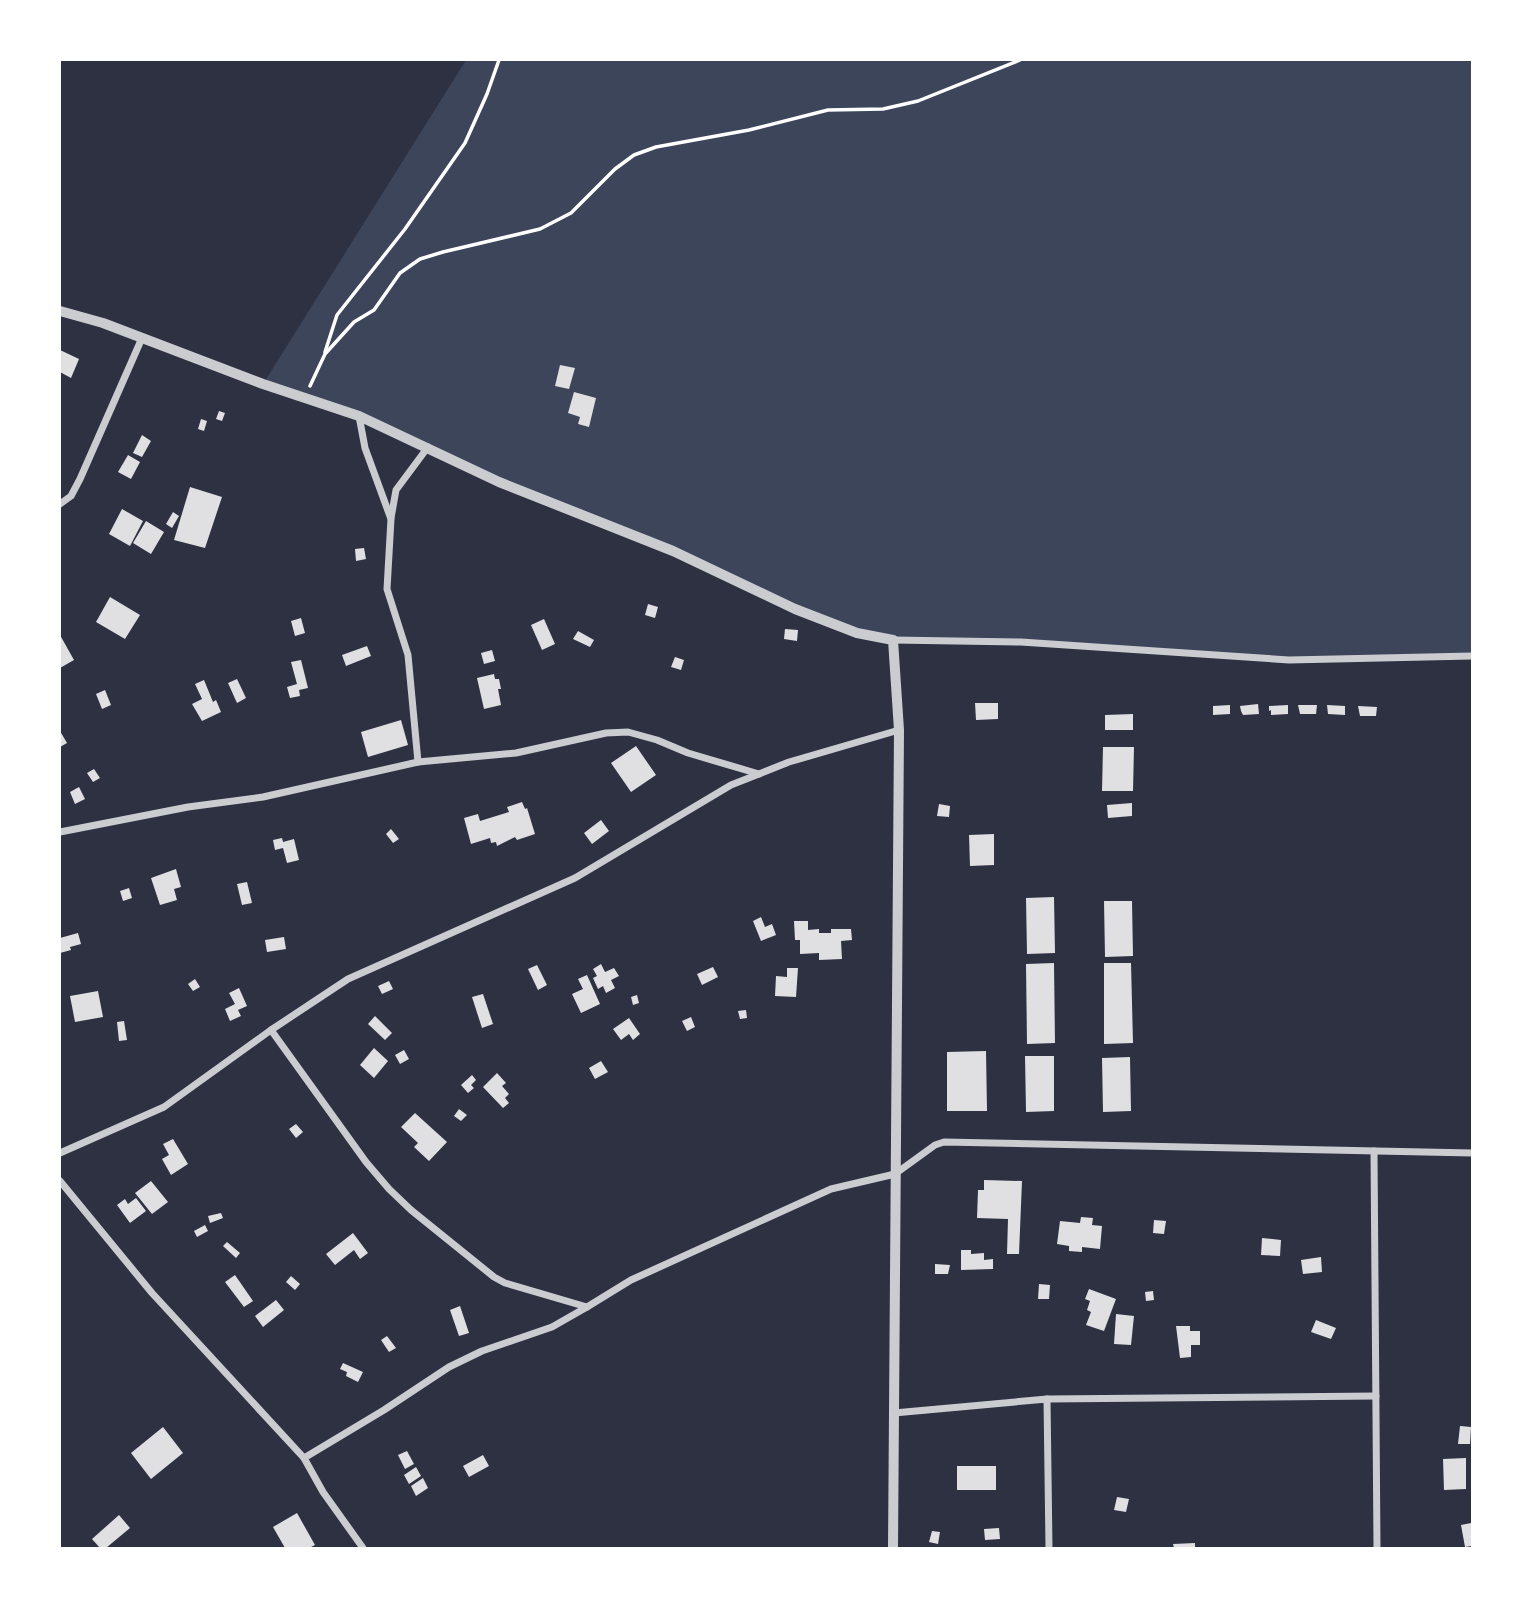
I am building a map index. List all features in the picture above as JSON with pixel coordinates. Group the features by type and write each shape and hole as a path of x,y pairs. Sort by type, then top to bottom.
{"street":[{"path":"60,311 103,323 263,384 359,416 499,482 673,551 795,609 857,633 892,640 1021,642 1289,660 1472,656"},
{"path":"60,504 71,496 80,479 142,338"},
{"path":"359,416 365,448 391,519"},
{"path":"418,762 408,655 387,589 391,519 396,490 428,447"},
{"path":"892,640 899,730 892,1549"},
{"path":"60,1153 164,1107 271,1030 348,979 575,878 732,785 789,762 899,730"},
{"path":"60,832 188,807 263,797 418,762 516,752 606,733 628,732 759,774"},
{"path":"271,1030 366,1162 411,1210 494,1277 505,1283 587,1307"},
{"path":"304,1458 449,1367 482,1351 552,1327 631,1280 831,1189 895,1174 935,1145 944,1142 1150,1144 1472,1153"},
{"path":"1374,1151 1377,1549"},
{"path":"60,1181 152,1293 304,1458 323,1492 363,1549"},
{"path":"894,1413 1046,1399 1376,1396"},
{"path":"1046,1399 1049,1549"}],"path":[{"path":"306,397 325,354 337,316 405,229 465,143 499,60"},
{"path":"325,354 354,322 374,310 400,273 420,259 540,229 571,213 615,169 634,155 656,147 749,130 828,110 883,108 918,101 1020,60"}],"shaded area":[{"path":"466,60 1472,60 1472,656 1289,660 893,640 857,633 428,447 263,384"}],"building":[{"path":"60,350 79,359 71,378 60,372"},
{"path":"560,365 575,368 569,389 555,386"},
{"path":"574,392 596,398 589,427 578,424 580,417 568,413"},
{"path":"219,411 225,413 222,421 216,419"},
{"path":"201,419 207,421 204,431 198,429"},
{"path":"142,435 151,441 142,457 133,453"},
{"path":"128,455 140,462 131,479 118,472"},
{"path":"190,487 222,497 205,548 174,540"},
{"path":"122,509 143,521 130,546 109,534"},
{"path":"173,512 179,516 172,528 166,524"},
{"path":"146,521 164,532 151,554 133,543"},
{"path":"364,548 366,559 356,561 355,549"},
{"path":"110,597 140,615 125,639 96,622"},
{"path":"648,604 658,607 655,618 645,615"},
{"path":"301,618 305,633 295,636 291,621"},
{"path":"544,619 555,644 542,650 531,625"},
{"path":"785,629 798,630 797,641 784,639"},
{"path":"578,631 594,640 590,647 573,639"},
{"path":"60,635 74,660 60,668"},
{"path":"367,646 371,656 346,666 342,655"},
{"path":"492,650 495,661 484,664 481,653"},
{"path":"675,657 684,660 681,670 671,667"},
{"path":"301,660 308,688 299,690 300,696 290,698 287,687 297,684 291,662"},
{"path":"494,674 495,679 499,679 501,705 484,709 477,678"},
{"path":"237,679 246,698 237,703 228,683"},
{"path":"204,680 213,702 216,700 221,712 202,721 192,704 202,699 195,684"},
{"path":"105,690 111,705 102,709 96,694"},
{"path":"975,703 998,703 998,719 976,720"},
{"path":"1258,704 1259,714 1243,715 1240,706"},
{"path":"1230,705 1230,714 1213,715 1213,706"},
{"path":"1288,705 1288,714 1271,715 1271,710 1269,711 1269,706"},
{"path":"1298,705 1317,705 1316,714 1300,714"},
{"path":"1327,705 1345,706 1345,715 1328,714"},
{"path":"1358,706 1377,707 1376,716 1360,716"},
{"path":"1133,714 1133,730 1105,730 1105,715"},
{"path":"401,720 408,745 368,757 361,732"},
{"path":"60,731 67,743 60,747"},
{"path":"636,746 656,775 631,792 611,763"},
{"path":"1103,747 1134,747 1133,791 1102,791"},
{"path":"94,769 100,778 93,782 87,773"},
{"path":"79,787 85,799 75,804 70,792"},
{"path":"522,802 525,809 527,808 535,834 517,840 515,837 497,846 496,842 491,843 490,838 471,844 464,818 478,814 480,821 509,812 507,807"},
{"path":"1132,803 1132,816 1108,818 1107,805"},
{"path":"939,804 950,806 949,817 937,816"},
{"path":"601,820 609,831 592,844 584,833"},
{"path":"391,829 399,839 393,843 386,834"},
{"path":"994,834 994,865 970,866 969,835"},
{"path":"282,838 283,842 294,839 299,860 287,863 283,848 275,850 273,840"},
{"path":"176,869 181,887 174,889 177,900 160,905 151,878"},
{"path":"247,882 252,903 242,905 237,884"},
{"path":"129,888 132,898 123,901 120,891"},
{"path":"1054,897 1055,953 1027,954 1026,898"},
{"path":"1104,901 1132,901 1133,956 1105,957"},
{"path":"761,917 765,927 772,924 776,935 761,941 753,921"},
{"path":"794,921 808,921 808,930 819,929 819,933 831,933 831,929 851,929 852,940 841,941 842,959 819,960 819,953 800,954 800,940 795,940"},
{"path":"78,933 81,944 60,953 60,938"},
{"path":"284,937 286,949 267,952 265,940"},
{"path":"1054,963 1055,1043 1027,1044 1026,964"},
{"path":"1104,963 1131,963 1133,1043 1104,1044"},
{"path":"601,964 605,972 614,968 619,976 611,980 615,988 606,993 603,986 598,989 593,978 597,976 593,969"},
{"path":"537,965 547,985 538,990 528,969"},
{"path":"713,967 718,977 702,985 697,974"},
{"path":"787,968 798,968 796,997 775,996 776,976 787,977"},
{"path":"587,975 600,1004 581,1013 572,994 583,989 578,979"},
{"path":"195,979 200,987 193,991 188,984"},
{"path":"389,981 393,989 382,994 378,986"},
{"path":"239,988 247,1006 238,1010 241,1016 230,1021 225,1009 235,1004 229,993"},
{"path":"98,991 103,1017 75,1022 70,996"},
{"path":"483,994 493,1024 482,1028 472,997"},
{"path":"637,995 639,1003 633,1005 631,997"},
{"path":"746,1010 747,1018 740,1019 738,1011"},
{"path":"375,1016 392,1033 385,1040 368,1024"},
{"path":"691,1017 695,1027 687,1031 682,1021"},
{"path":"629,1018 640,1034 633,1040 629,1034 621,1040 613,1029"},
{"path":"124,1021 127,1040 119,1041 117,1022"},
{"path":"374,1048 388,1061 374,1078 360,1065"},
{"path":"404,1050 409,1059 400,1064 395,1055"},
{"path":"986,1051 987,1111 947,1111 947,1052"},
{"path":"1025,1056 1054,1056 1054,1111 1026,1112"},
{"path":"1130,1057 1131,1111 1103,1112 1102,1058"},
{"path":"601,1061 608,1072 595,1079 589,1068"},
{"path":"497,1073 506,1083 502,1086 509,1094 505,1098 509,1103 503,1108 483,1087"},
{"path":"472,1075 476,1080 471,1085 474,1088 468,1093 461,1085"},
{"path":"459,1109 467,1115 461,1121 454,1116"},
{"path":"415,1113 447,1142 429,1161 414,1147 418,1143 401,1127"},
{"path":"296,1124 303,1132 296,1138 289,1129"},
{"path":"173,1139 188,1164 171,1175 162,1159 169,1155 163,1144"},
{"path":"984,1180 1022,1181 1019,1254 1007,1254 1008,1219 977,1218 978,1190 984,1190"},
{"path":"151,1181 168,1202 152,1214 135,1193"},
{"path":"136,1198 146,1211 130,1223 117,1205 125,1199 128,1204"},
{"path":"221,1213 223,1218 210,1223 208,1216"},
{"path":"1081,1217 1093,1218 1092,1225 1102,1226 1100,1249 1082,1247 1082,1252 1069,1251 1069,1246 1057,1244 1060,1221 1080,1223"},
{"path":"1154,1220 1166,1221 1164,1234 1153,1233"},
{"path":"205,1225 208,1231 197,1237 194,1231"},
{"path":"353,1233 368,1253 360,1259 354,1250 335,1265 326,1254"},
{"path":"1262,1238 1281,1240 1280,1256 1261,1255"},
{"path":"227,1242 240,1253 236,1258 223,1246"},
{"path":"961,1250 971,1250 971,1254 984,1253 984,1260 993,1259 993,1269 961,1270"},
{"path":"1321,1257 1322,1272 1303,1274 1301,1260"},
{"path":"935,1264 950,1265 948,1274 935,1274"},
{"path":"235,1275 253,1301 244,1307 225,1282"},
{"path":"291,1276 300,1284 295,1290 286,1282"},
{"path":"1039,1284 1050,1285 1049,1299 1038,1299"},
{"path":"1089,1289 1116,1299 1104,1331 1086,1325 1091,1312 1087,1310 1090,1301 1085,1299"},
{"path":"1153,1291 1154,1300 1146,1301 1145,1292"},
{"path":"276,1300 284,1310 263,1327 255,1316"},
{"path":"460,1306 469,1333 459,1336 450,1310"},
{"path":"1116,1314 1134,1316 1131,1345 1114,1344"},
{"path":"1316,1320 1336,1328 1331,1339 1311,1332"},
{"path":"1176,1326 1190,1326 1190,1331 1200,1331 1200,1345 1191,1345 1191,1357 1180,1358"},
{"path":"387,1336 396,1348 389,1352 381,1340"},
{"path":"343,1363 363,1372 358,1382 346,1376 347,1372 340,1369"},
{"path":"1460,1426 1471,1427 1470,1444 1458,1444"},
{"path":"163,1427 183,1453 151,1479 131,1453"},
{"path":"407,1451 414,1464 405,1469 398,1455"},
{"path":"483,1455 489,1466 469,1477 463,1466"},
{"path":"1466,1458 1466,1489 1444,1490 1443,1459"},
{"path":"957,1466 996,1466 996,1490 957,1490"},
{"path":"416,1467 421,1476 409,1484 404,1475"},
{"path":"423,1478 428,1488 416,1496 411,1486"},
{"path":"1117,1497 1129,1499 1126,1512 1114,1510"},
{"path":"297,1513 315,1545 309,1548 285,1548 273,1527"},
{"path":"119,1515 130,1528 106,1548 100,1548 92,1539"},
{"path":"1471,1523 1472,1546 1465,1547 1461,1525"},
{"path":"999,1528 1000,1539 985,1540 984,1529"},
{"path":"932,1531 940,1532 938,1544 929,1542"},
{"path":"1195,1543 1195,1548 1174,1548 1173,1544"}]}
